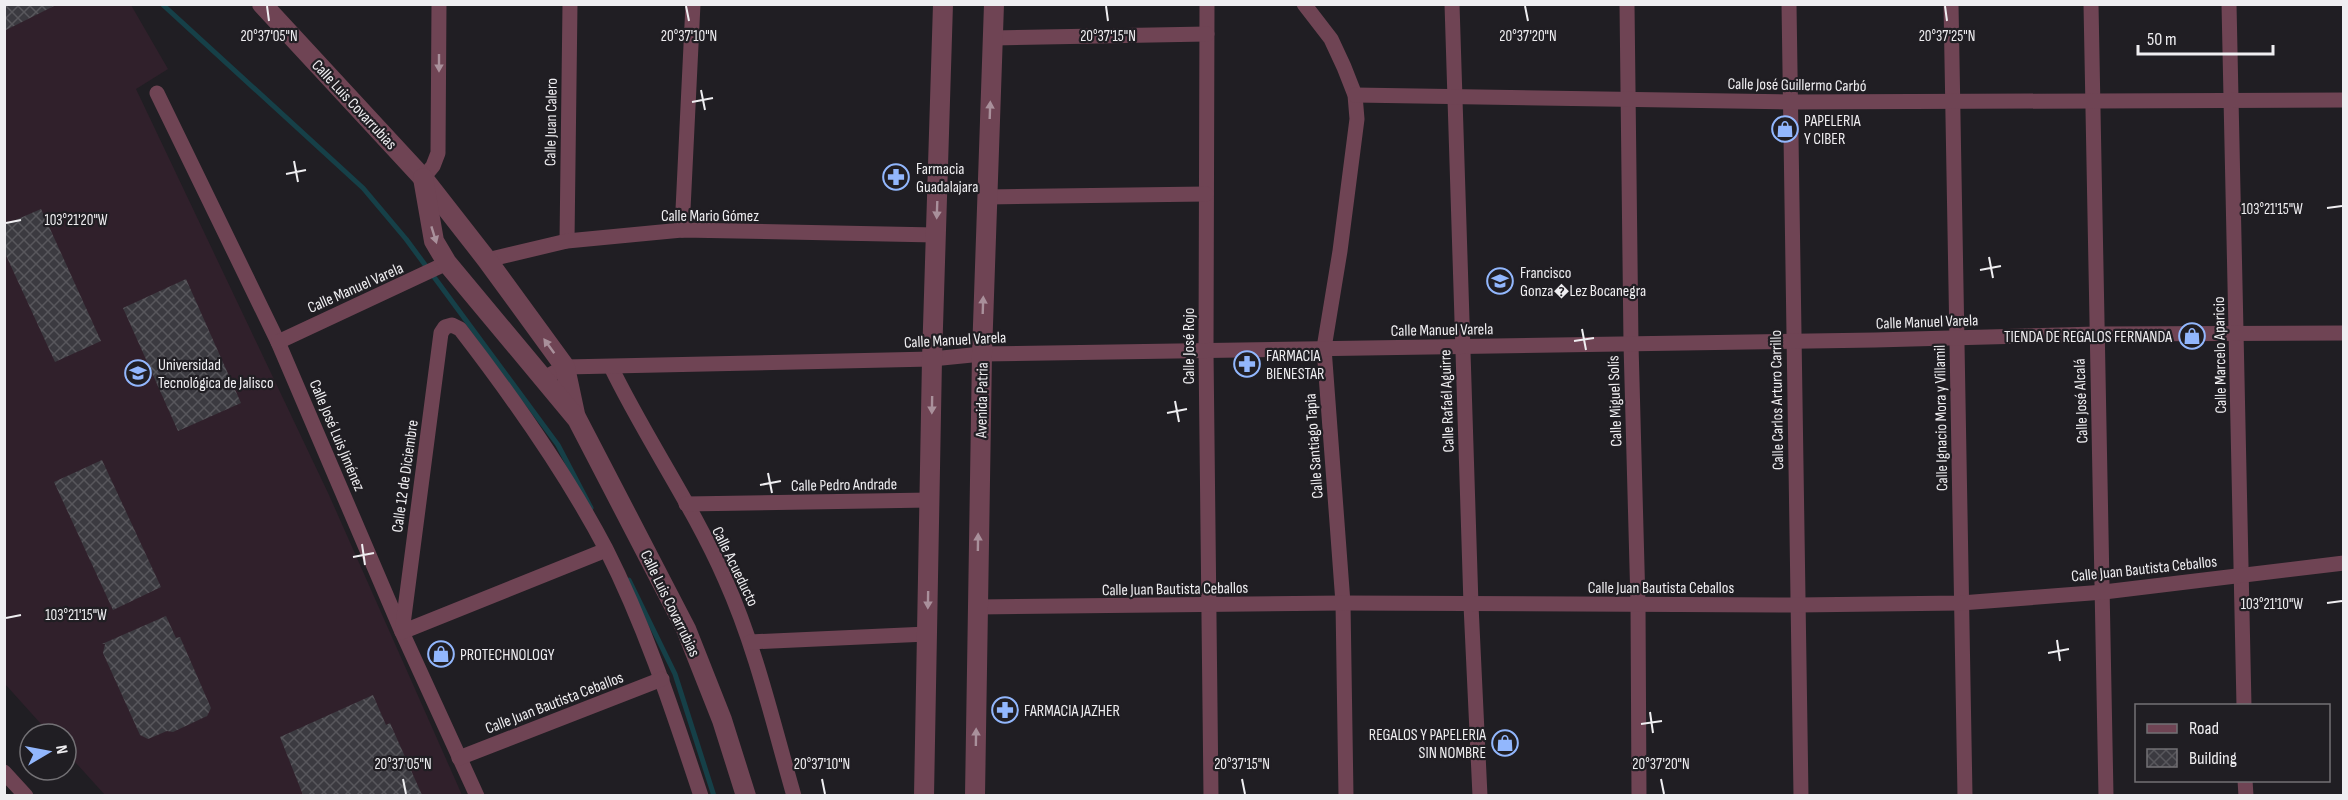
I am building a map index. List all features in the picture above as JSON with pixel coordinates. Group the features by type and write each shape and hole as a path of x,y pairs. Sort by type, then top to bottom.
{"street":[{"name":"Calle Luis Covarrubias","path":"262,4 423,178 487,260 564,367 577,419"},
{"path":"423,178 433,166 438,153 439,4"},
{"name":"Calle Juan Calero","path":"567,241 570,4"},
{"path":"682,230 693,4"},
{"path":"924,795 932,359 944,4"},
{"name":"Avenida Patria","path":"975,795 982,354 994,4"},
{"name":"Calle José Rojo","path":"1207,4 1206,351 1210,795"},
{"name":"Calle Rafaél Aguirre","path":"1452,4 1471,605 1480,795"},
{"name":"Calle Miguel Solís","path":"1627,4 1631,344 1638,604 1639,795"},
{"name":"Calle Carlos Arturo Carrillo","path":"1789,4 1801,795"},
{"name":"Calle Ignacio Mora y Villamil","path":"1951,4 1965,795"},
{"name":"Calle José Alcalá","path":"2091,4 2096,334 2104,592 2106,795"},
{"name":"Calle Marcelo Aparicio","path":"2229,4 2244,704"},
{"path":"1308,6 1331,39 1355,95"},
{"path":"993,38 1207,34"},
{"name":"Calle José Luis Jiménez","path":"157,93 278,342 402,632 477,795"},
{"name":"Calle José Guillermo Carbó","path":"1355,95 1790,102 2343,100"},
{"name":"Calle Santiago Tapia","path":"1346,795 1343,603 1324,348 1354,146 1357,119 1355,95"},
{"name":"Calle Luis Covarrubias","path":"423,178 434,241 441,266 544,378 577,419 686,628 722,720 746,795"},
{"path":"987,197 1206,194"},
{"name":"Calle Mario Gómez","path":"487,260 567,241 682,230 936,236"},
{"name":"Calle Manuel Varela","path":"278,342 411,282 441,266"},
{"name":"Calle 12 de Diciembre","path":"402,632 441,333 446,327 452,325 460,330 497,376 561,469 606,550"},
{"name":"Calle Manuel Varela","path":"544,378 564,367 932,359 982,354 1794,342 2096,334 2343,333"},
{"name":"Calle Acueducto","path":"611,367 633,413 686,504 724,576 750,642 794,795"},
{"name":"Calle Pedro Andrade","path":"686,504 930,501"},
{"path":"402,632 606,550 662,679 701,795"},
{"name":"Calle Juan Bautista Ceballos","path":"977,607 1343,603 1797,605 1961,603 2104,592 2343,563"},
{"path":"750,642 927,634"},
{"name":"Calle Juan Bautista Ceballos","path":"459,758 662,679"},
{"path":"4,772 26,795"}],"shaded area":[{"name":"Universidad Tecnológica de Jalisco","path":"4,5 131,5 168,69 136,89 329,495 462,795 105,795 78,765 78,722 39,722 5,684"}],"building":[{"path":"4,4 58,4 4,31"},
{"path":"41,209 101,341 55,362 4,251 4,225"},
{"path":"186,279 241,403 178,431 123,308"},
{"path":"102,460 161,587 113,610 54,482"},
{"path":"166,616 176,638 180,637 211,708 207,716 173,732 167,731 148,739 140,735 103,653 105,644 102,644"},
{"path":"373,695 386,725 390,723 422,795 303,795 280,737"}],"waterway":[{"path":"162,4 363,188 406,239 558,445 591,508"},
{"path":"629,580 675,674 714,796"}],"place":[{"name":"PAPELERIA Y CIBER","path":"1785,129"},
{"name":"Farmacia Guadalajara","path":"896,177"},
{"name":"Francisco Gonza�Lez Bocanegra","path":"1500,281"},
{"name":"TIENDA DE REGALOS FERNANDA","path":"2192,336"},
{"name":"FARMACIA BIENESTAR","path":"1247,364"},
{"name":"Universidad Tecnológica de Jalisco","path":"138,373"},
{"name":"PROTECHNOLOGY","path":"441,654"},
{"name":"FARMACIA JAZHER","path":"1005,710"},
{"name":"REGALOS Y PAPELERIA SIN NOMBRE","path":"1505,743"}]}
